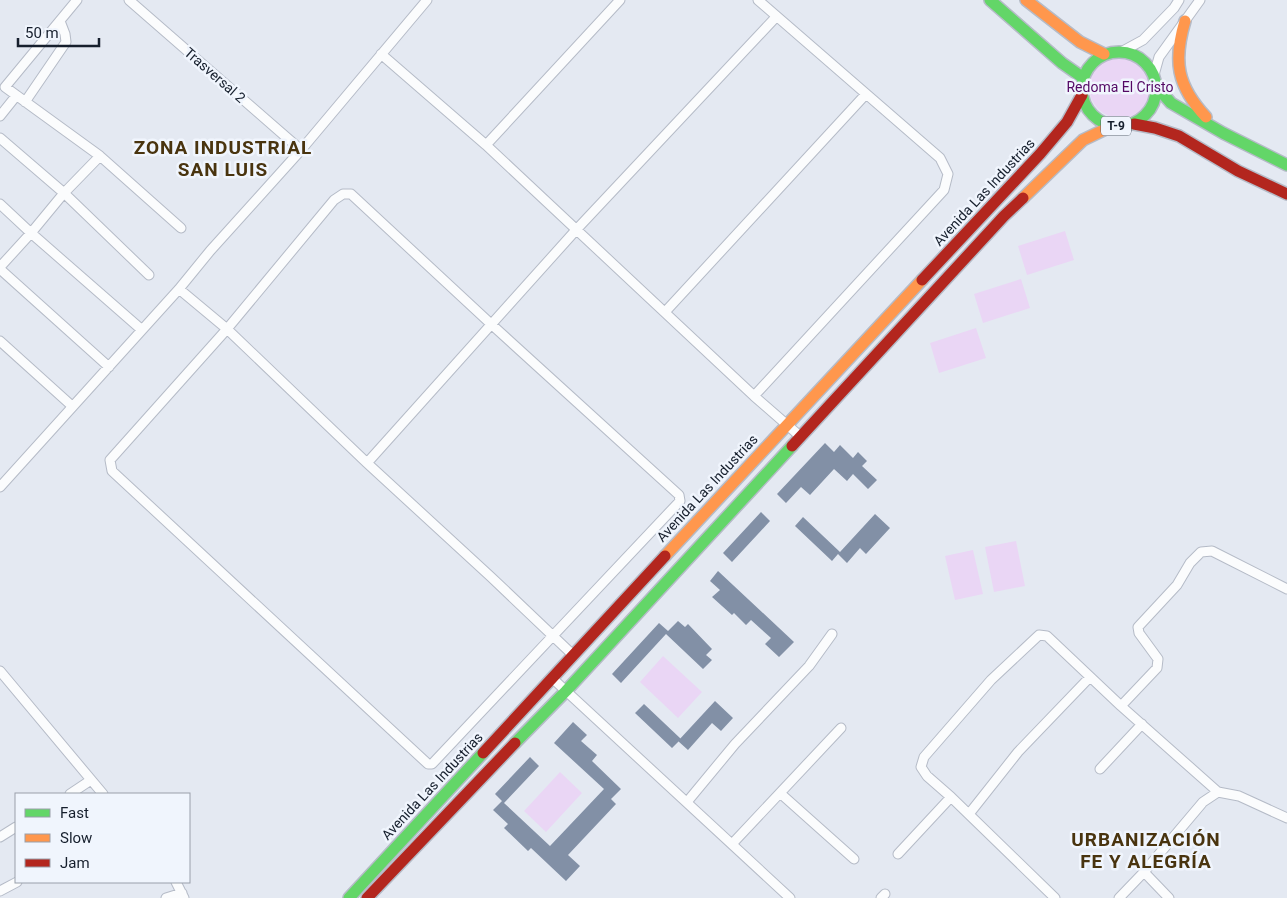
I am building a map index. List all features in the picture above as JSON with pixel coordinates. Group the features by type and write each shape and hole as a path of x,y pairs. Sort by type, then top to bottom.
{"street":[{"path":"77,0 3,85 100,156 181,228"},
{"name":"Trasversal 2","path":"129,0 301,150"},
{"path":"0,487 179,289 210,251 301,150 427,0"},
{"path":"486,146 620,0"},
{"path":"754,396 944,190 948,174 940,158 758,0"},
{"path":"990,0 1062,64 1082,77 1088,67 1104,54 1121,52 1132,54 1148,66 1155,80 1172,103 1223,133 1287,166"},
{"path":"1026,0 1080,42 1104,54"},
{"path":"1121,52 1143,40 1174,8 1179,0"},
{"path":"1155,80 1159,57 1200,0"},
{"path":"367,463 576,230 776,17"},
{"path":"25,102 66,42 60,20"},
{"path":"1184,21 1178,50 1179,75 1183,87 1194,106 1223,133"},
{"path":"381,54 486,146 754,396 801,437"},
{"name":"T-9","path":"1082,77 1082,95 1089,112 1103,124 1123,127 1134,124 1144,117 1151,108 1156,98 1155,80"},
{"path":"665,312 866,94"},
{"name":"Avenida Las Industrias","path":"349,898 787,424 1040,154 1067,122 1082,95"},
{"path":"0,116 16,96"},
{"name":"T-9","path":"1134,124 1156,128 1179,136 1238,171 1287,194"},
{"name":"Avenida Las Industrias","path":"366,898 566,691 1004,216 1083,140 1112,126"},
{"path":"0,138 64,193 149,275"},
{"path":"100,156 64,193 0,268 109,367"},
{"path":"343,194 351,194 491,324 678,495 680,501 436,762 428,764 112,471 110,460 228,329 334,200 343,194"},
{"path":"0,204 142,330"},
{"path":"179,289 228,329 367,463 573,655"},
{"path":"0,341 72,406"},
{"path":"1121,706 1157,668 1158,659 1138,633 1138,627 1177,585 1190,563 1201,552 1212,551 1287,589"},
{"path":"687,802 735,744 809,666 832,634"},
{"path":"1055,898 927,776 921,767 924,757 991,680 1039,635 1047,636 1121,706 1218,792 1239,796 1287,818"},
{"path":"0,671 102,793"},
{"path":"969,814 1018,752 1090,677"},
{"path":"552,678 790,898"},
{"path":"1100,769 1142,724"},
{"path":"732,844 841,728"},
{"path":"72,793 91,780"},
{"path":"1119,898 1144,872 1203,802 1218,792"},
{"path":"780,793 854,858"},
{"path":"898,854 951,797"},
{"path":"0,837 15,828"},
{"path":"1144,872 1169,898"},
{"path":"0,891 15,883"},
{"path":"166,898 183,895 177,883"}],"green space":[{"name":"Redoma El Cristo","path":"1120,56 1137,61 1142,65 1146,70 1151,87 1146,104 1142,109 1137,113 1120,118 1103,113 1098,109 1094,104 1089,87 1094,70 1098,65 1103,61"},
{"path":"1065,231 1074,260 1027,275 1018,246"},
{"path":"1021,279 1030,308 983,323 974,294"},
{"path":"976,328 986,358 939,373 930,343"},
{"path":"1016,541 1025,586 994,592 985,547"},
{"path":"973,550 983,594 955,600 945,556"},
{"path":"663,656 702,692 678,718 640,682"},
{"path":"560,772 582,793 546,832 524,811"}],"building":[{"path":"825,443 834,452 840,445 853,458 858,452 867,461 862,466 877,480 868,489 853,474 847,481 834,469 810,495 801,487 786,503 777,494"},
{"path":"761,512 770,521 732,562 723,553"},
{"path":"875,514 890,528 866,554 860,548 847,563 838,554 832,561 795,526 803,517 840,552"},
{"path":"718,571 794,642 779,657 765,644 771,638 751,620 746,625 734,613 732,615 712,597 720,590 710,581"},
{"path":"678,621 685,627 688,624 712,649 706,655 712,660 703,669 666,634 621,683 612,674 659,623 668,631"},
{"path":"715,701 733,718 721,731 712,723 688,750 678,741"},
{"path":"644,704 681,739 672,748 635,713"},
{"path":"573,722 587,735 581,741 597,755 592,761 621,789 611,799 616,804 568,855 580,866 566,881 531,848 528,851 504,828 508,824 493,810 502,801 495,794 530,757 539,766 504,803 550,846 604,789 554,743"}],"traffic: fast":[{"path":"990,0 1062,63 1082,77"},
{"path":"1112,52 1126,52 1140,58 1150,68 1156,82 1156,89 1154,103 1140,120 1126,126 1112,126 1098,120 1088,110 1082,96 1082,82 1088,68 1098,58 1112,52"},
{"path":"1156,86 1171,103 1223,133 1287,165"},
{"path":"515,743 566,691 792,446"},
{"path":"349,898 483,753"}],"traffic: slow":[{"path":"1026,0 1080,42 1104,54"},
{"path":"1185,21 1179,49 1180,72 1183,84 1189,95 1206,117"},
{"path":"1023,198 1083,140 1112,126"},
{"path":"665,556 922,280"}],"traffic: jam":[{"path":"922,280 1040,154 1067,122 1082,95"},
{"path":"1134,124 1155,128 1179,136 1238,171 1287,194"},
{"path":"792,446 1004,216 1023,198"},
{"path":"483,753 665,556"},
{"path":"367,898 515,743"}],"district":[{"name":"ZONA INDUSTRIAL SAN LUIS","path":"223,158"},
{"name":"URBANIZACIÓN FE Y ALEGRÍA","path":"1146,850"}]}
